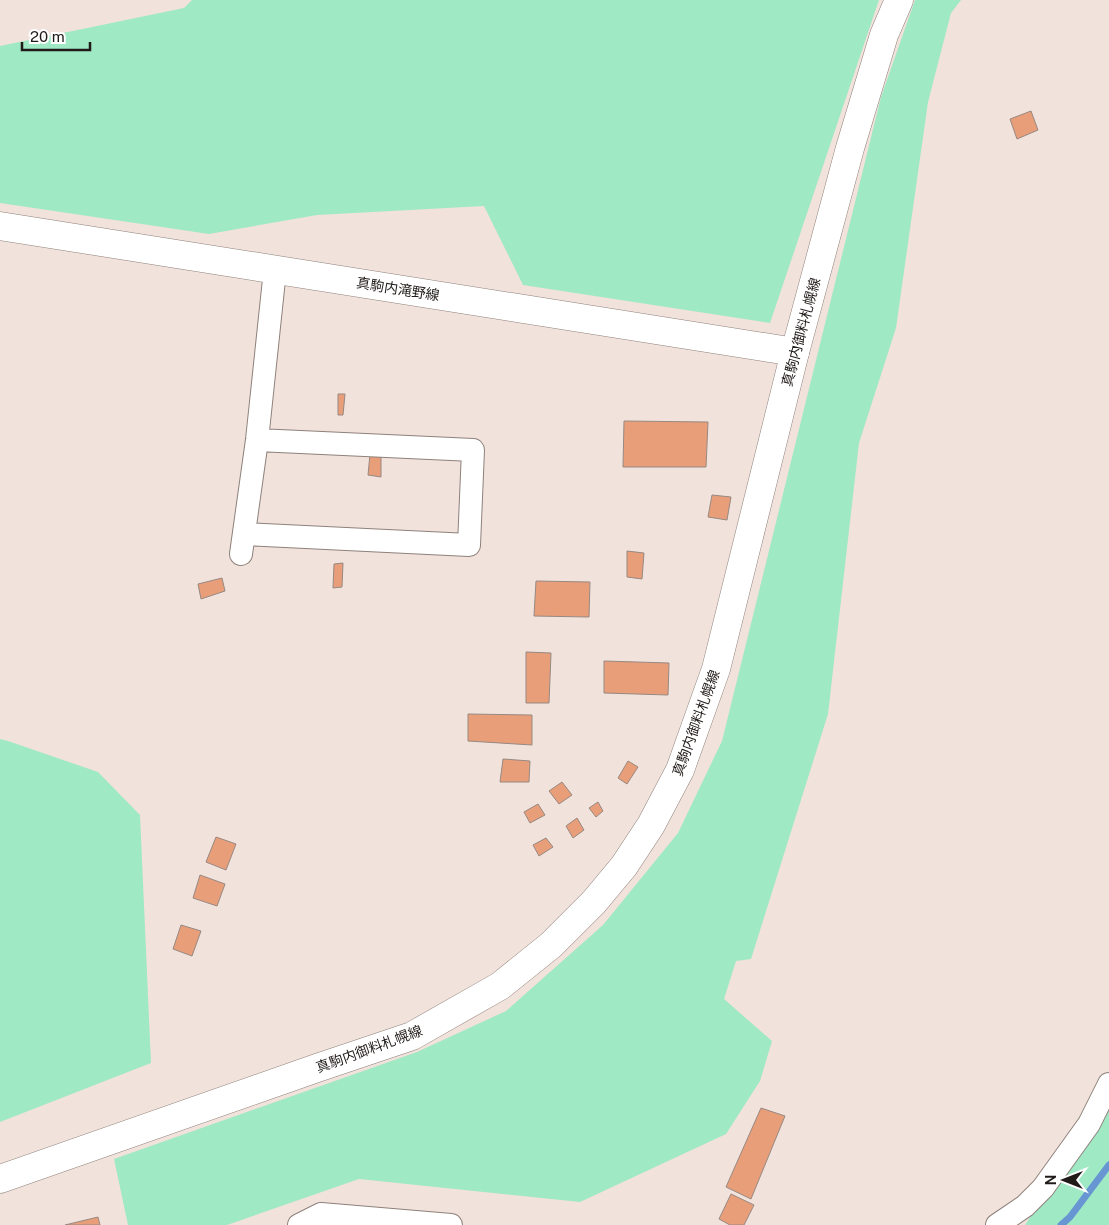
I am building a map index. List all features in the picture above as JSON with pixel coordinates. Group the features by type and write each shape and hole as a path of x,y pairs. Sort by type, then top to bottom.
{"main road":[{"name":"真駒内御料札幌線","path":"0,1179 412,1036 500,986 551,945 594,902 624,866 651,825 680,770 716,670 795,352 853,139 884,35 899,0"},
{"name":"真駒内滝野線","path":"0,226 795,352"}],"street":[{"path":"257,440 473,450 469,545 242,544 257,440 275,270"},
{"path":"997,1225 1025,1206 1043,1188 1089,1124 1109,1084"},
{"path":"299,1225 321,1214 451,1225"}],"green space":[{"path":"192,0 879,0 770,323 523,285 484,206 317,215 209,234 0,203 0,46 184,8"},
{"path":"915,0 961,0 951,13 928,102 896,328 859,443 828,714 751,959 736,961 724,999 772,1041 760,1081 726,1134 580,1202 359,1179 227,1225 128,1225 114,1159 417,1052 506,1011 603,925 678,833 722,741 881,97"},
{"path":"0,739 98,772 140,815 151,1063 0,1122"},
{"path":"1109,1098 1109,1225 1025,1225"}],"building":[{"path":"1031,111 1038,130 1017,139 1010,119"},
{"path":"338,394 345,394 343,415 338,415"},
{"path":"624,421 708,422 706,467 623,467"},
{"path":"370,454 381,456 381,477 368,475"},
{"path":"712,495 731,497 727,520 708,517"},
{"path":"627,551 644,553 642,579 627,577"},
{"path":"343,563 342,587 333,588 334,564"},
{"path":"222,578 225,591 201,599 198,584"},
{"path":"536,581 590,582 589,617 534,616"},
{"path":"526,652 551,653 549,703 526,703"},
{"path":"604,661 669,663 668,695 604,693"},
{"path":"468,714 532,715 532,745 468,741"},
{"path":"503,759 530,761 529,782 500,782"},
{"path":"628,761 638,767 627,784 618,778"},
{"path":"562,782 572,795 559,804 549,791"},
{"path":"598,802 603,811 596,817 589,808"},
{"path":"538,804 545,815 530,823 524,812"},
{"path":"577,818 584,830 573,838 566,826"},
{"path":"216,837 236,844 226,870 206,862"},
{"path":"546,838 553,847 539,856 533,845"},
{"path":"200,875 225,884 217,906 193,898"},
{"path":"181,925 201,931 192,956 173,949"},
{"path":"761,1108 785,1116 751,1199 726,1187"},
{"path":"731,1194 754,1205 744,1225 730,1225 719,1219"},
{"path":"98,1217 100,1225 65,1225"}],"waterway":[{"path":"1061,1225 1070,1217 1109,1165"}]}
